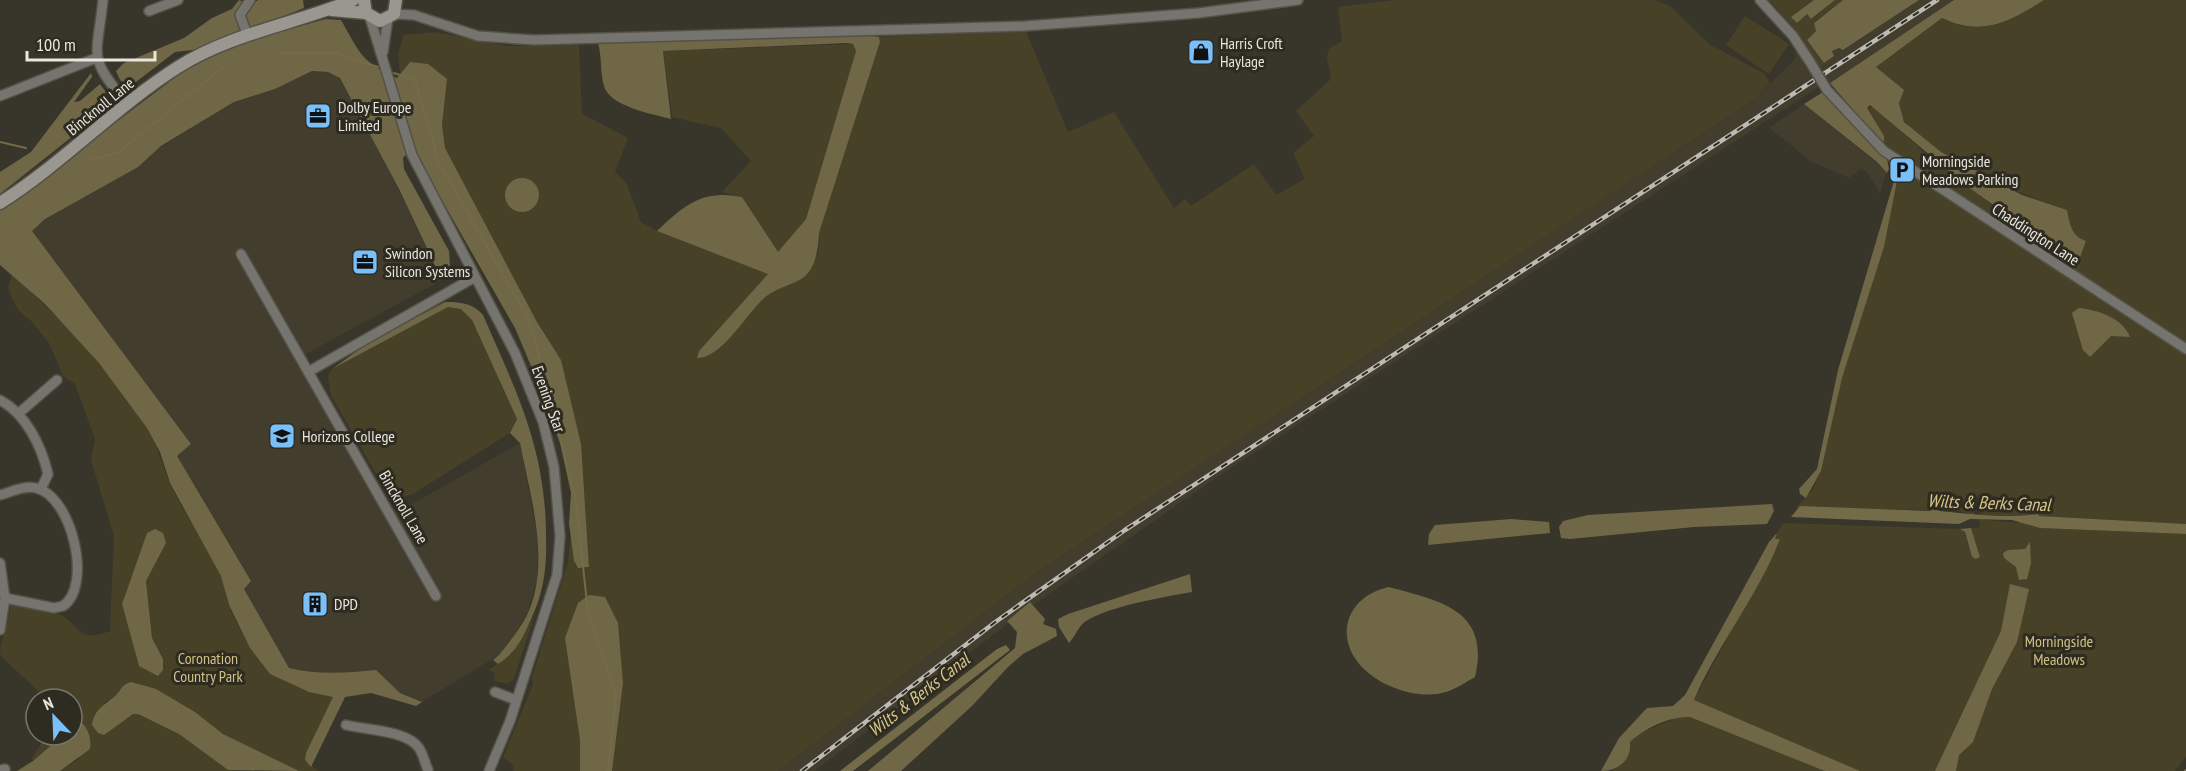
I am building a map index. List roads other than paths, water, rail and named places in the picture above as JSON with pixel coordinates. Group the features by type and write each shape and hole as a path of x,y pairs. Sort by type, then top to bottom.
{"street":[{"path":"103,0 96,38 96,58 103,74 128,105"},
{"path":"149,11 178,0"},
{"path":"247,34 240,15 250,0"},
{"name":"Bincknoll Lane","path":"0,203 177,67 247,34 329,10 352,0"},
{"path":"364,0 368,16"},
{"path":"414,15 397,0 391,16 414,15 478,36 558,39 1025,26 1199,13 1298,0"},
{"name":"Chaddington Lane","path":"1760,0 1793,36 1827,90 1884,151 2186,349"},
{"name":"Bincknoll Lane","path":"329,10 368,16 377,21 391,16"},
{"name":"Evening Star","path":"368,16 383,54 412,155 502,324 530,386 548,437 555,476 560,536 557,575 504,739 489,771"},
{"name":"Evening Star","path":"383,54 391,16"},
{"path":"0,96 96,58"},
{"name":"Bincknoll Lane","path":"241,254 436,596"},
{"path":"308,372 475,277"},
{"path":"18,414 57,380"},
{"path":"0,400 18,414 36,441 47,470 41,489"},
{"path":"0,495 21,488 41,489 61,508 73,537 76,569 70,599 63,606 54,608 5,598"},
{"path":"0,563 5,598 0,630"},
{"path":"495,692 516,700"},
{"path":"346,725 363,723 412,741 420,751 427,771 439,771"}],"waterway":[{"path":"278,53 336,53 378,67"},
{"path":"90,160 119,152 223,67"},
{"path":"394,73 415,80 439,163 530,322 576,500 588,613 616,694 608,771"},
{"path":"0,142 26,148"}],"railway":[{"path":"802,771 994,623 1125,530 1937,0"}],"place":[{"name":"Harris Croft Haylage","path":"1201,52"},
{"name":"Dolby Europe Limited","path":"318,116"},
{"name":"Morningside Meadows Parking","path":"1902,170"},
{"name":"Swindon Silicon Systems","path":"365,262"},
{"name":"Horizons College","path":"282,436"},
{"name":"DPD","path":"315,604"}],"water label":[{"name":"Wilts & Berks Canal","path":"1989,503"},
{"name":"Wilts & Berks Canal","path":"919,695"}],"park label":[{"name":"Morningside Meadows","path":"2059,650"},
{"name":"Coronation Country Park","path":"208,667"}]}
